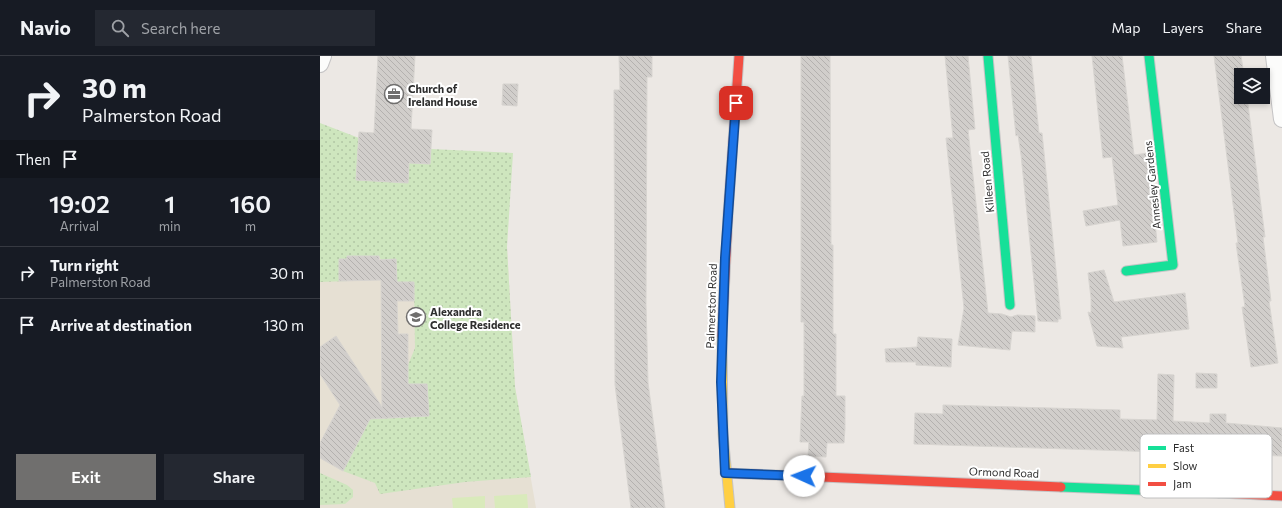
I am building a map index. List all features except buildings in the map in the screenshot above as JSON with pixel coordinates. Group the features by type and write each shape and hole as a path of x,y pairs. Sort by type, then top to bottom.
{"street":[{"path":"320,64 322,56"},
{"name":"Palmerston Road","path":"730,508 725,473 721,382 725,258 739,56"},
{"name":"Killeen Road","path":"988,56 1010,306"},
{"name":"Annesley Gardens","path":"1126,271 1172,265 1149,56"},
{"path":"1274,56 1282,119"},
{"name":"Ormond Road","path":"725,473 1140,490"},
{"name":"Ormond Road","path":"1272,496 1282,496"}],"shaded area":[{"name":"Alexandra College Residence","path":"320,216 507,247 515,387 536,508 320,508"}],"green space":[{"path":"320,123 359,138 409,162 430,164 431,149 513,153 507,247 515,387 531,477 465,482 380,494 375,483 343,471 366,427 362,425 378,414 381,418 428,416 427,384 407,384 408,365 415,348 414,282 397,282 396,259 381,260 379,256 347,256 347,259 339,260 339,276 348,281 320,282"},
{"path":"320,473 347,485 353,490 353,497 345,504 320,505"},
{"path":"527,494 528,508 495,508 494,496"},
{"path":"485,496 485,508 453,508 452,498"}],"traffic: fast":[{"path":"988,56 1010,305"},
{"path":"1126,271 1173,265 1149,56"},
{"path":"1061,487 1140,490"}],"traffic: slow":[{"path":"722,336 723,434 730,508"}],"traffic: jam":[{"path":"722,336 728,215 739,56"},
{"path":"725,473 1061,487"},
{"path":"1272,496 1282,496"}],"place":[{"name":"Church of Ireland House","path":"394,94"},
{"name":"Alexandra College Residence","path":"416,317"}],"route":[{"path":"736,103 725,258 721,382 725,473 804,476"}]}
